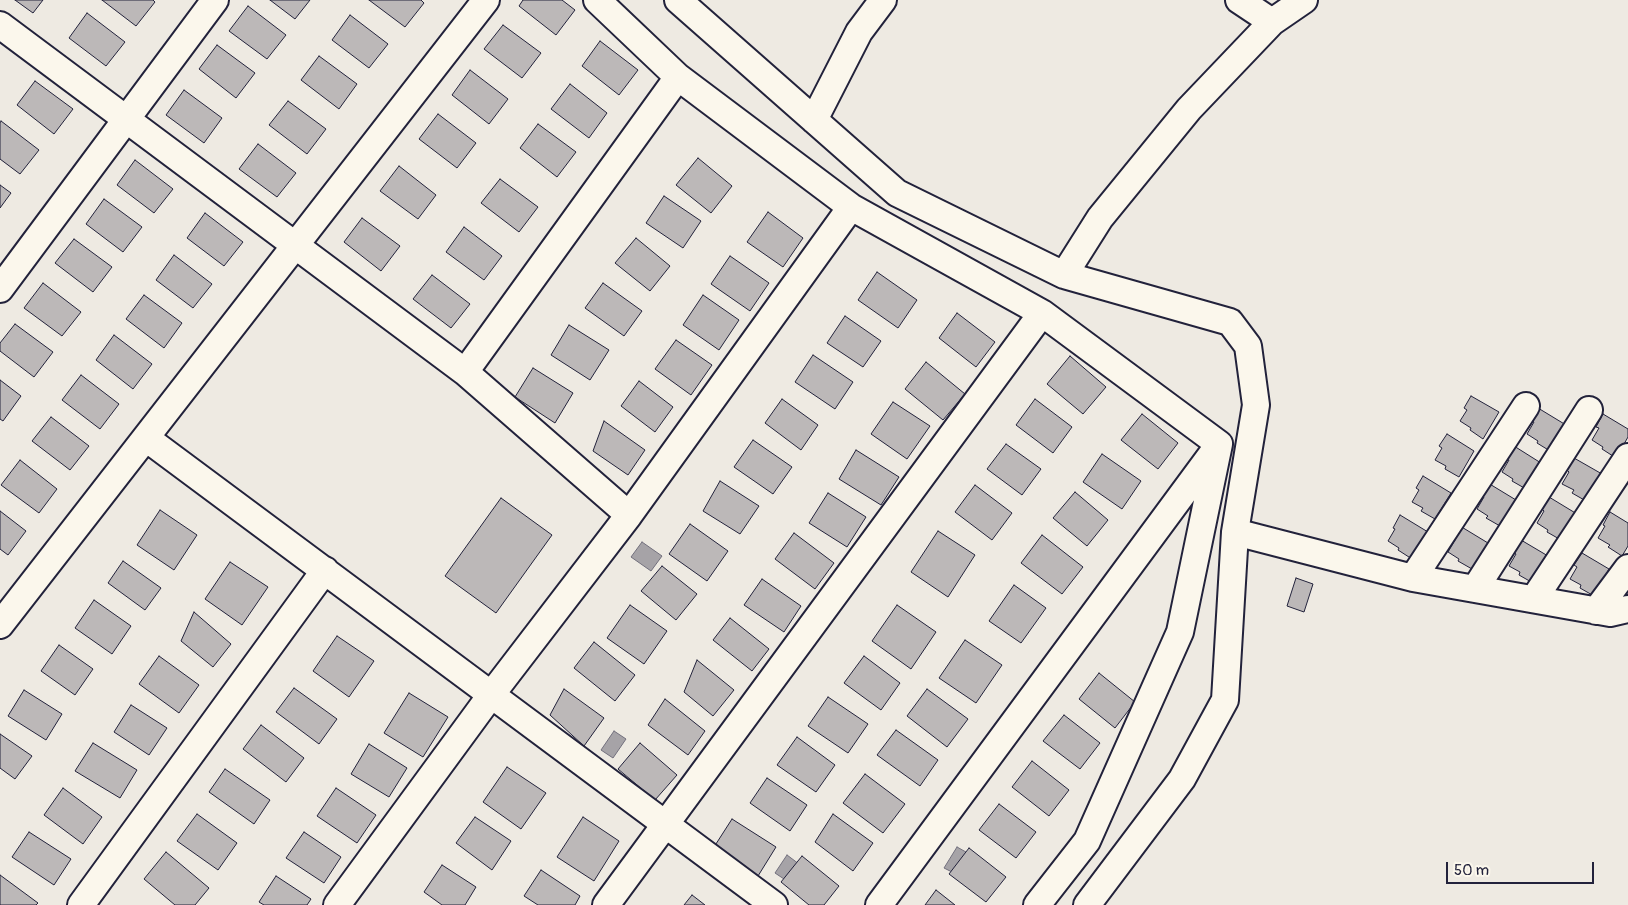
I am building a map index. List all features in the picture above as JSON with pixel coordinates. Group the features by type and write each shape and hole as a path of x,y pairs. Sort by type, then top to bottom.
{"street":[{"path":"0,289 215,0"},
{"path":"0,625 486,0"},
{"path":"597,0 678,77 851,207 1042,313 1220,444"},
{"path":"678,0 898,193 1064,275 1230,322 1248,346 1256,405 1234,532 1225,700 1182,778 1087,905"},
{"path":"814,120 859,32 883,0"},
{"path":"1239,0 1272,22"},
{"path":"1064,275 1100,218 1189,108 1272,22 1304,0"},
{"path":"0,25 465,372 629,515"},
{"path":"465,372 678,77"},
{"path":"336,905 491,695 629,515 851,207"},
{"path":"606,905 1042,313"},
{"path":"1413,578 1526,406"},
{"path":"1475,589 1589,410"},
{"path":"146,438 774,905"},
{"path":"879,905 1220,444"},
{"path":"1037,905 1087,841 1180,632 1220,444"},
{"path":"1534,600 1628,458"},
{"path":"1234,532 1413,578 1596,611 1610,613 1628,610"},
{"path":"1596,611 1628,568"},
{"path":"81,905 325,570"}],"shaded area":[{"path":"642,542 662,556 651,571 631,557"},
{"path":"614,731 626,739 613,758 601,750"},
{"path":"957,847 973,856 954,873 944,868"},
{"path":"787,855 799,864 787,881 775,873"}],"building":[{"path":"15,0 43,0 33,13"},
{"path":"102,0 153,0 155,2 136,26"},
{"path":"270,0 310,0 295,19"},
{"path":"369,0 421,0 424,3 405,27"},
{"path":"523,0 562,0 575,10 556,35 519,6"},
{"path":"248,6 286,35 267,59 229,31"},
{"path":"87,13 125,42 106,66 69,38"},
{"path":"350,15 388,44 369,68 332,40"},
{"path":"503,25 541,53 522,78 484,49"},
{"path":"600,41 638,70 619,95 582,66"},
{"path":"217,45 255,73 236,98 199,69"},
{"path":"319,56 357,84 339,109 301,80"},
{"path":"470,70 508,99 489,124 452,95"},
{"path":"35,81 73,109 54,134 17,105"},
{"path":"570,84 607,113 589,138 551,109"},
{"path":"184,90 222,118 204,143 166,115"},
{"path":"288,101 326,129 307,154 269,125"},
{"path":"438,114 476,143 457,168 419,139"},
{"path":"1,121 39,150 20,174 0,159"},
{"path":"538,124 576,152 557,177 520,148"},
{"path":"258,144 296,173 277,197 239,169"},
{"path":"698,158 732,186 711,213 676,185"},
{"path":"135,160 173,189 154,213 117,185"},
{"path":"399,166 436,195 418,219 380,191"},
{"path":"500,179 538,207 519,232 481,203"},
{"path":"0,185 11,193 0,208"},
{"path":"664,196 701,221 683,248 646,223"},
{"path":"104,199 142,227 123,252 86,224"},
{"path":"768,212 803,238 783,267 747,242"},
{"path":"205,213 243,242 224,266 187,238"},
{"path":"362,218 400,246 381,271 344,242"},
{"path":"464,227 502,256 484,280 446,252"},
{"path":"636,238 670,266 650,291 615,263"},
{"path":"74,239 112,267 93,292 55,263"},
{"path":"174,255 212,284 193,308 156,280"},
{"path":"730,256 769,283 750,311 711,284"},
{"path":"877,272 917,300 898,328 858,300"},
{"path":"432,275 470,304 451,328 413,299"},
{"path":"43,283 81,312 62,336 24,308"},
{"path":"603,283 642,311 624,336 585,308"},
{"path":"144,295 182,323 164,348 126,319"},
{"path":"703,295 739,320 719,350 683,325"},
{"path":"957,313 995,342 976,367 939,338"},
{"path":"845,316 881,341 863,367 827,343"},
{"path":"15,324 53,352 34,377 0,351 0,343"},
{"path":"569,325 609,350 590,380 551,355"},
{"path":"114,335 152,364 133,389 96,360"},
{"path":"676,340 712,365 691,395 655,369"},
{"path":"813,355 853,382 835,409 795,382"},
{"path":"1070,356 1106,387 1083,414 1047,384"},
{"path":"926,362 965,394 943,420 905,389"},
{"path":"533,368 573,393 555,423 515,397"},
{"path":"81,375 119,404 100,429 62,400"},
{"path":"0,380 21,396 3,421 0,419"},
{"path":"639,381 673,407 655,432 621,406"},
{"path":"1471,396 1499,412 1483,439 1460,421 1467,410 1464,408"},
{"path":"782,399 818,425 801,450 765,423"},
{"path":"1035,399 1072,427 1053,453 1016,425"},
{"path":"893,402 930,426 907,459 871,434"},
{"path":"1538,408 1566,425 1550,451 1527,434 1534,422 1531,420"},
{"path":"1142,414 1178,443 1158,469 1121,440"},
{"path":"1603,414 1628,429 1628,437 1616,458 1592,440 1599,428 1596,427"},
{"path":"51,417 89,446 70,470 32,441"},
{"path":"604,421 645,450 628,475 593,451"},
{"path":"1447,434 1474,451 1459,477 1445,469 1446,466 1435,460 1442,448 1439,446"},
{"path":"753,440 792,467 773,494 734,467"},
{"path":"1006,444 1041,469 1022,495 987,469"},
{"path":"1514,446 1541,463 1526,489 1512,481 1513,479 1502,472 1509,460 1506,459"},
{"path":"856,450 899,477 881,505 839,479"},
{"path":"1102,454 1141,481 1122,509 1083,482"},
{"path":"1574,458 1602,474 1586,501 1572,493 1574,490 1562,484"},
{"path":"20,460 57,489 39,513 1,485"},
{"path":"1423,476 1451,493 1435,519 1421,511 1423,508 1412,502 1419,490 1416,488"},
{"path":"720,481 759,506 740,534 703,511"},
{"path":"1488,483 1516,500 1500,526 1486,518 1488,516 1477,509 1484,497 1481,495"},
{"path":"975,485 1012,513 992,540 955,512"},
{"path":"1075,492 1108,520 1087,546 1053,518"},
{"path":"828,493 866,517 847,547 809,523"},
{"path":"1549,497 1577,514 1561,540 1547,532 1548,530 1537,523"},
{"path":"501,498 552,535 496,613 445,576"},
{"path":"160,510 197,535 174,570 137,545"},
{"path":"0,511 26,531 8,555 0,549"},
{"path":"1610,512 1628,523 1628,546 1622,556 1608,547 1610,545 1598,538"},
{"path":"1400,515 1428,532 1412,559 1388,541"},
{"path":"690,524 728,551 707,581 669,554"},
{"path":"1460,526 1488,543 1472,569 1458,561 1459,559 1448,552 1455,540 1452,538"},
{"path":"938,531 975,555 948,597 911,572"},
{"path":"794,533 834,563 815,589 775,559"},
{"path":"1042,535 1083,567 1062,594 1021,563"},
{"path":"1521,540 1548,556 1533,583 1519,575 1520,572 1509,566 1516,554 1513,552"},
{"path":"1582,553 1609,569 1594,596 1580,588 1581,585 1570,579 1577,567 1574,565"},
{"path":"123,561 161,588 145,610 108,583"},
{"path":"230,562 268,587 242,625 205,599"},
{"path":"662,566 697,594 676,620 641,591"},
{"path":"1296,578 1313,584 1304,612 1287,606"},
{"path":"762,579 801,606 784,632 744,605"},
{"path":"1014,585 1046,608 1021,643 989,621"},
{"path":"94,600 131,626 112,654 75,628"},
{"path":"630,605 667,631 644,664 607,638"},
{"path":"897,605 936,632 911,669 872,641"},
{"path":"194,612 231,644 213,667 181,641"},
{"path":"730,618 769,649 752,671 713,640"},
{"path":"337,636 374,661 349,697 313,671"},
{"path":"965,640 1002,665 976,703 939,678"},
{"path":"594,642 635,675 615,701 574,668"},
{"path":"59,645 93,669 75,695 41,671"},
{"path":"159,656 199,685 179,713 139,684"},
{"path":"864,656 900,683 881,710 844,683"},
{"path":"697,660 734,690 713,716 684,692"},
{"path":"1099,673 1135,702 1115,728 1079,699"},
{"path":"294,688 337,719 319,744 276,712"},
{"path":"564,689 604,718 584,746 550,715"},
{"path":"927,689 968,719 947,747 907,716"},
{"path":"24,690 62,714 46,740 8,716"},
{"path":"409,693 448,717 423,757 384,733"},
{"path":"828,697 868,724 848,753 808,726"},
{"path":"665,699 705,731 688,755 648,725"},
{"path":"131,705 167,728 149,755 114,732"},
{"path":"1064,715 1100,743 1080,769 1043,741"},
{"path":"261,725 304,758 286,782 243,749"},
{"path":"896,730 938,760 920,786 877,755"},
{"path":"0,734 32,756 15,779 0,768"},
{"path":"797,737 835,765 816,792 777,765"},
{"path":"93,743 137,770 120,798 75,771"},
{"path":"640,743 677,775 655,800 618,769"},
{"path":"369,744 407,768 389,797 351,774"},
{"path":"1032,761 1069,790 1049,816 1012,787"},
{"path":"507,767 546,793 521,829 483,802"},
{"path":"225,769 270,800 254,824 209,792"},
{"path":"865,774 905,804 883,833 843,803"},
{"path":"767,778 807,805 790,831 750,803"},
{"path":"63,788 102,817 83,844 44,815"},
{"path":"336,788 376,815 357,843 317,816"},
{"path":"999,804 1036,832 1016,858 979,830"},
{"path":"197,814 237,843 218,870 177,841"},
{"path":"833,814 873,843 853,871 815,842"},
{"path":"475,817 511,841 492,870 456,843"},
{"path":"583,817 619,841 594,881 557,857"},
{"path":"732,819 776,847 758,876 714,847"},
{"path":"29,832 71,859 54,885 12,857"},
{"path":"304,832 341,857 324,883 286,858"},
{"path":"969,848 1006,877 986,902 949,874"},
{"path":"166,852 209,888 195,905 175,905 144,879"},
{"path":"802,856 839,886 824,905 809,905 781,882"},
{"path":"442,865 476,887 465,905 442,905 424,892"},
{"path":"541,870 580,896 575,905 538,905 524,896"},
{"path":"0,875 38,903 36,905 0,905"},
{"path":"276,876 311,899 307,905 264,905 259,902"},
{"path":"936,890 955,905 925,905"},
{"path":"692,895 705,905 684,905"}]}
